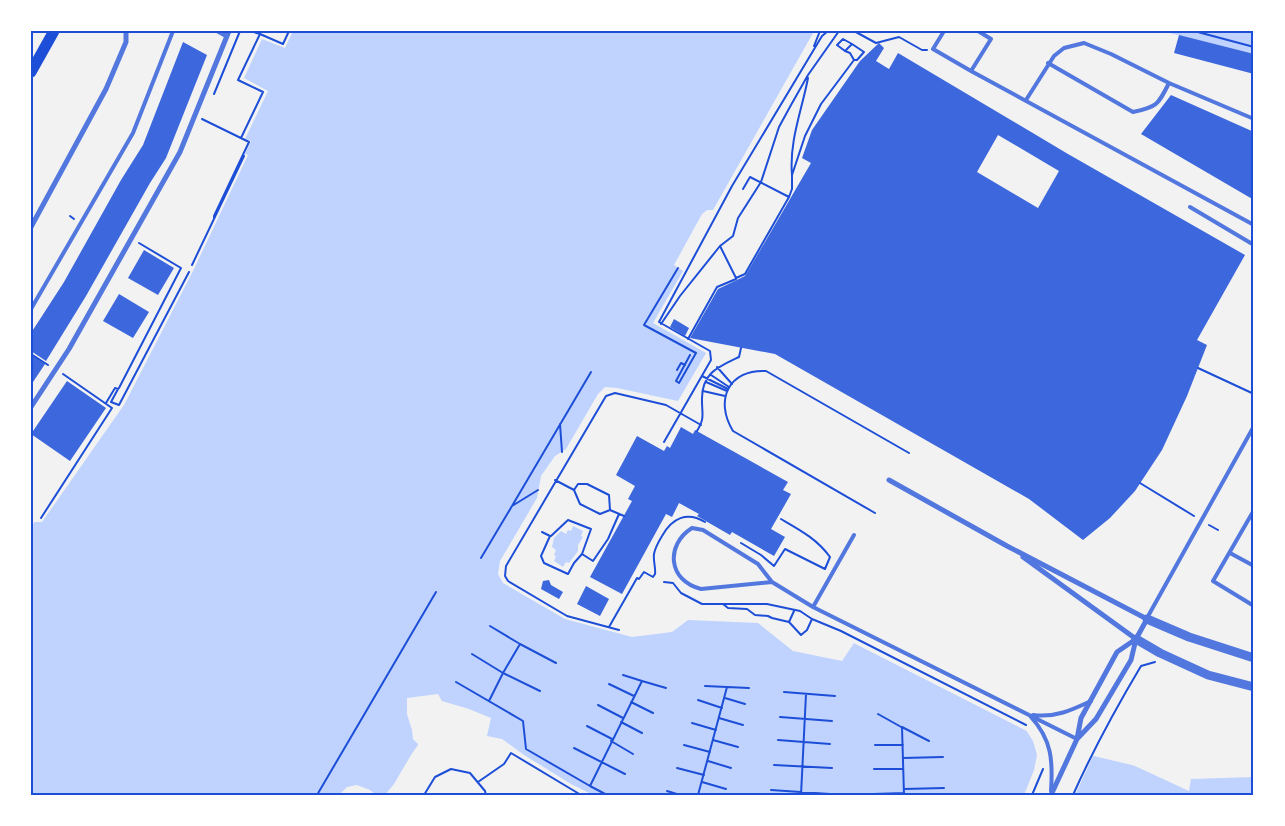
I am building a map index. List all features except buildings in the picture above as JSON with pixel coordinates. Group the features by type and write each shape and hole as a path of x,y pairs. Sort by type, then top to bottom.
{"main road":[{"path":"31,72 54,31"}],"street":[{"path":"31,227 106,89 126,42 126,31"},
{"path":"31,406 69,349 180,152 228,33 218,31"},
{"path":"889,480 1007,546 1147,619 1189,637 1254,658"},
{"path":"1007,546 1160,653 1208,675 1254,687"},
{"path":"1077,739 1096,719 1131,660 1136,638 1147,619"},
{"path":"1051,794 1077,739 1081,718 1090,701 1117,652 1136,638"}],"lane":[{"path":"31,309 133,133 173,31"},
{"path":"944,31 933,49 971,72 1026,100 1254,225"},
{"path":"971,72 991,38 978,31"},
{"path":"1026,100 1048,63 1064,48 1084,42 1169,83 1254,119"},
{"path":"1048,63 1133,112 1152,108 1161,99 1169,83"},
{"path":"1190,207 1254,245"},
{"path":"1147,619 1254,426"},
{"path":"1254,510 1213,581 1254,606"},
{"path":"772,582 701,588 693,587 685,582 676,572 673,556 684,533 692,528 703,530 758,564 772,582 812,607 1077,739"},
{"path":"812,607 854,535"},
{"path":"1230,552 1254,566"},
{"path":"1029,714 1042,716 1057,715 1090,701"},
{"path":"1029,714 1039,726 1049,746 1052,760 1051,794"}],"path":[{"path":"214,94 240,31"},
{"path":"250,31 283,44 289,31"},
{"path":"811,53 820,31"},
{"path":"661,324 659,322 732,186 811,53 822,36 828,31"},
{"path":"661,324 680,296 720,246 733,236 738,218 761,182 779,127 808,75 839,31"},
{"path":"854,31 876,43 899,36 922,50 933,49"},
{"path":"1194,31 1254,47"},
{"path":"241,138 263,92 238,80 260,34"},
{"path":"792,175 805,136 822,104 854,60 857,60 864,52 843,39 837,45 850,53 854,60"},
{"path":"845,51 852,44"},
{"path":"688,339 717,287 745,274 789,197 792,189 791,158 808,75"},
{"path":"195,116 249,142 214,219"},
{"path":"201,125 203,120"},
{"path":"192,265 244,156"},
{"path":"743,189 750,177 789,197"},
{"path":"134,241 181,268 111,402 119,405 189,272"},
{"path":"720,246 736,278"},
{"path":"678,268 644,325 696,353 679,383 676,381 690,355"},
{"path":"661,324 710,351 711,360 664,442"},
{"path":"697,431 704,419 703,391 707,378 717,367 739,357 741,348"},
{"path":"31,354 112,408 41,518"},
{"path":"677,370 681,363 685,365"},
{"path":"717,367 732,384"},
{"path":"1198,368 1254,394"},
{"path":"875,513 733,431 724,416 725,396 728,389 742,376 751,372 766,371 909,452"},
{"path":"481,558 591,372"},
{"path":"710,374 728,389"},
{"path":"702,376 728,389"},
{"path":"705,382 728,389"},
{"path":"106,403 116,388 118,389"},
{"path":"703,391 725,396"},
{"path":"619,630 566,616 508,581 505,576 506,566 606,396 615,393 666,405 701,425"},
{"path":"560,424 562,452"},
{"path":"555,480 574,490 580,504 600,514 610,510 624,516"},
{"path":"1140,483 1197,518"},
{"path":"574,490 578,484 587,484 609,495 610,510"},
{"path":"512,506 538,490"},
{"path":"582,554 593,561 608,539 619,514"},
{"path":"609,627 637,578 639,579 644,572 653,577 655,574 655,551 670,524 683,516 698,518 706,523"},
{"path":"738,541 761,555 774,566 785,549 825,569 830,557 821,546 805,532 781,519"},
{"path":"568,520 591,529 582,554 568,574 544,563 541,556 550,536 568,520"},
{"path":"1204,522 1218,530"},
{"path":"542,532 550,536"},
{"path":"664,582 673,583 681,593 702,604 767,604 800,611 812,619 1028,726"},
{"path":"317,795 436,592"},
{"path":"723,603 728,608 747,610 755,615 768,616 789,622 801,635 807,630 812,619"},
{"path":"789,622 795,610"},
{"path":"490,626 556,663"},
{"path":"489,701 520,644"},
{"path":"472,654 540,692"},
{"path":"1073,795 1109,720 1141,666 1150,662 1158,662"},
{"path":"623,675 666,688"},
{"path":"590,786 642,681"},
{"path":"456,682 523,721 526,749 607,795"},
{"path":"609,684 634,696"},
{"path":"705,686 749,688"},
{"path":"698,795 728,688"},
{"path":"784,692 835,696"},
{"path":"801,793 806,694"},
{"path":"724,698 745,704"},
{"path":"698,700 722,708"},
{"path":"631,702 653,713"},
{"path":"598,705 623,718"},
{"path":"878,714 929,741"},
{"path":"780,717 832,721"},
{"path":"719,718 743,725"},
{"path":"621,722 642,733"},
{"path":"692,723 716,730"},
{"path":"587,726 633,754"},
{"path":"872,794 904,794 903,728"},
{"path":"713,740 738,747"},
{"path":"778,740 830,744"},
{"path":"684,745 710,752"},
{"path":"875,745 903,745"},
{"path":"574,748 625,774"},
{"path":"478,782 504,764 511,753 580,795"},
{"path":"903,758 943,757"},
{"path":"708,761 731,768"},
{"path":"1032,795 1044,764"},
{"path":"774,765 832,768"},
{"path":"677,768 704,775"},
{"path":"424,795 436,777 451,769 470,773 486,795"},
{"path":"874,769 903,769"},
{"path":"702,782 726,789"},
{"path":"904,789 944,788"},
{"path":"770,790 830,794"},
{"path":"667,791 680,795"}],"water":[{"path":"293,31 810,31 813,33 713,210 707,210 702,214 674,265 683,271 653,323 706,353 678,401 617,388 605,387 598,394 566,449 555,456 541,476 537,498 500,561 498,574 503,583 565,619 632,637 672,632 688,620 758,623 793,651 842,661 854,643 1060,748 1191,779 1254,777 1254,795 593,795 571,784 502,739 487,736 482,724 433,723 385,795 31,795 31,526 35,522 42,522 124,405 193,271 248,155 245,154 251,141 245,139 268,91 244,78 262,39 285,48"},
{"path":"1162,31 1254,31 1254,55"},
{"path":"573,526 583,531 581,536 583,537 578,545 578,551 569,563 566,562 563,567 554,561 556,550 552,547 554,538 561,531 566,534 568,530 571,531"}],"pier":[{"path":"854,640 1061,746 1094,754 1075,795 1024,795 1034,770 1037,755 1033,741 1026,730 852,642"},
{"path":"438,694 442,701 491,718 487,736 484,737 480,726 455,724 434,726 420,746 413,739 407,714 407,698"},
{"path":"1122,760 1180,774 1191,779 1189,791"},
{"path":"357,785 370,790 376,795 339,795 347,787"}]}
